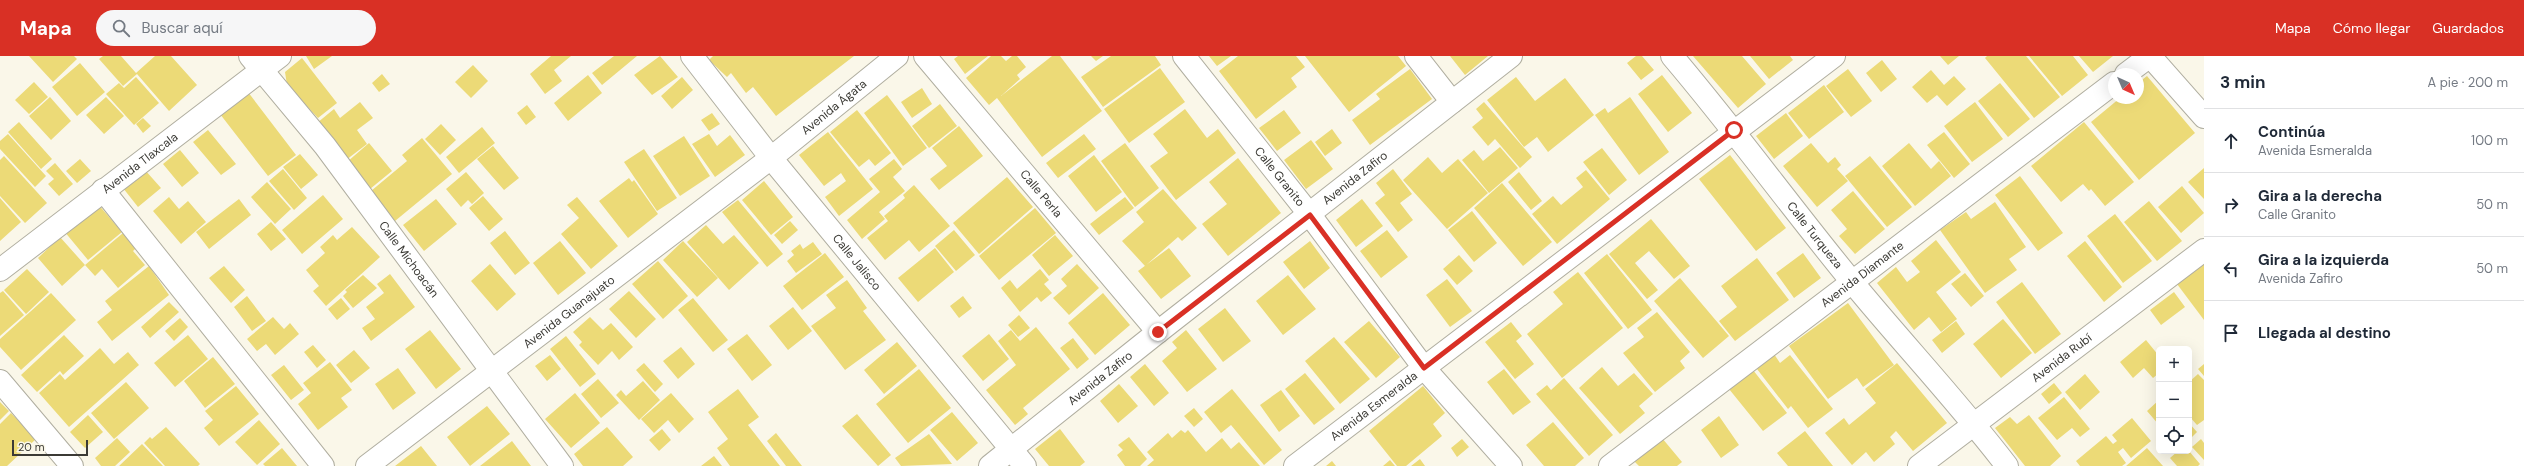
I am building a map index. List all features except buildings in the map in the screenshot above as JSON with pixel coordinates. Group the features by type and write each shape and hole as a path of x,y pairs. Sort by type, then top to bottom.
{"street":[{"name":"Avenida Tlaxcala","path":"0,270 103,190 255,63 280,56"},
{"name":"Calle Jalisco","path":"692,56 770,158 1018,458"},
{"name":"Avenida Ágata","path":"770,158 897,56"},
{"name":"Calle Perla","path":"925,56 1158,332"},
{"name":"Calle Granito","path":"1184,56 1310,215 1424,368 1512,466"},
{"path":"1416,56 1452,102"},
{"name":"Avenida Zafiro","path":"990,466 1018,458 1158,332 1310,215 1511,56"},
{"name":"Calle Turqueza","path":"1672,56 1734,130 1853,283 1974,423 2008,466"},
{"name":"Avenida Esmeralda","path":"1295,466 1734,130 1834,56"},
{"path":"2134,68 2150,56 2204,117"},
{"name":"Calle Michoacán","path":"255,63 325,146 562,466"},
{"name":"Avenida Diamante","path":"1610,466 1853,283 2108,88"},
{"name":"Avenida Guanajuato","path":"368,466 493,372 770,158"},
{"path":"103,190 323,466"},
{"name":"Avenida Rubí","path":"1919,466 2204,250"},
{"path":"0,381 72,466"}],"route":[{"path":"1158,332 1310,215 1424,368 1734,130"}]}
